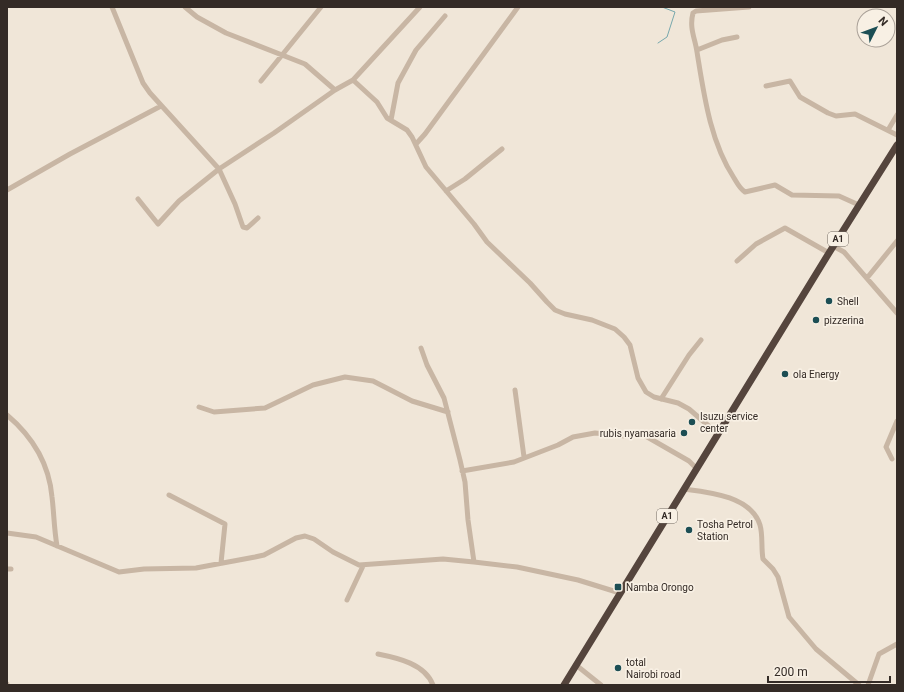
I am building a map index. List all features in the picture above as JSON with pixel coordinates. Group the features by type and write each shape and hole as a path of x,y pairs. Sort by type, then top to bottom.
{"highway":[{"name":"A1","path":"564,685 772,348 828,253 897,145"}],"street":[{"path":"112,7 143,83 219,169 235,204 243,228 247,228 258,218"},
{"path":"185,7 197,17 226,33 249,43 284,54 305,64 335,90"},
{"path":"261,81 284,54 290,42 321,7"},
{"path":"138,199 158,224 179,201 219,169 274,133 335,90 353,80 420,7"},
{"path":"416,144 518,7"},
{"path":"749,7 694,12 691,29 697,50 701,82 716,141 723,160 743,191 747,192 778,185 792,195 839,196 859,205"},
{"path":"391,120 398,83 416,50 445,16"},
{"path":"697,50 722,40 737,37"},
{"path":"353,80 369,94 391,120 407,130 416,144 426,167 490,246 556,310 565,314 607,325 615,329 624,337 634,355 642,388 650,396 678,403 689,409 718,434"},
{"path":"766,86 790,81 800,97 830,114 836,116 855,114 897,135"},
{"path":"7,190 70,154 162,106"},
{"path":"888,130 897,115"},
{"path":"446,190 465,179 502,150"},
{"path":"737,261 756,244 785,228 828,253"},
{"path":"867,278 897,241"},
{"path":"833,246 844,252 897,313"},
{"path":"661,399 689,355 701,340"},
{"path":"422,348 427,365 441,391 448,412 462,472 474,562"},
{"path":"199,407 214,412 265,408 313,385 345,377 358,381 373,381 412,401 448,412"},
{"path":"515,390 524,457"},
{"path":"7,415 30,437 44,462 52,496 54,532 57,546"},
{"path":"892,459 886,447 897,421"},
{"path":"462,472 514,462 558,445 573,437 595,433 625,436 637,433 650,437 689,461 697,468"},
{"path":"684,489 711,492 728,497 752,512 760,525 763,559 773,569 778,577 789,617 816,649 859,685"},
{"path":"169,495 225,524 221,563"},
{"path":"7,533 36,537 119,572 144,569 183,569 264,555 296,538 305,536 314,539 354,564 363,566 404,561 443,559 474,562 517,567 578,580 620,593"},
{"path":"347,600 363,566"},
{"path":"868,685 879,654 897,644"},
{"path":"378,654 399,658 412,664 432,680 433,685"},
{"path":"576,665 601,685"}],"waterway":[{"path":"658,43 667,37 675,12 662,7"}],"place":[{"name":"Shell","path":"829,301"},
{"name":"pizzerina","path":"816,320"},
{"name":"ola Energy","path":"785,374"},
{"name":"Isuzu service center","path":"692,422"},
{"name":"rubis nyamasaria","path":"684,433"},
{"name":"Tosha Petrol Station","path":"689,530"},
{"name":"Namba Orongo","path":"618,587"},
{"name":"total Nairobi road","path":"618,668"}]}
